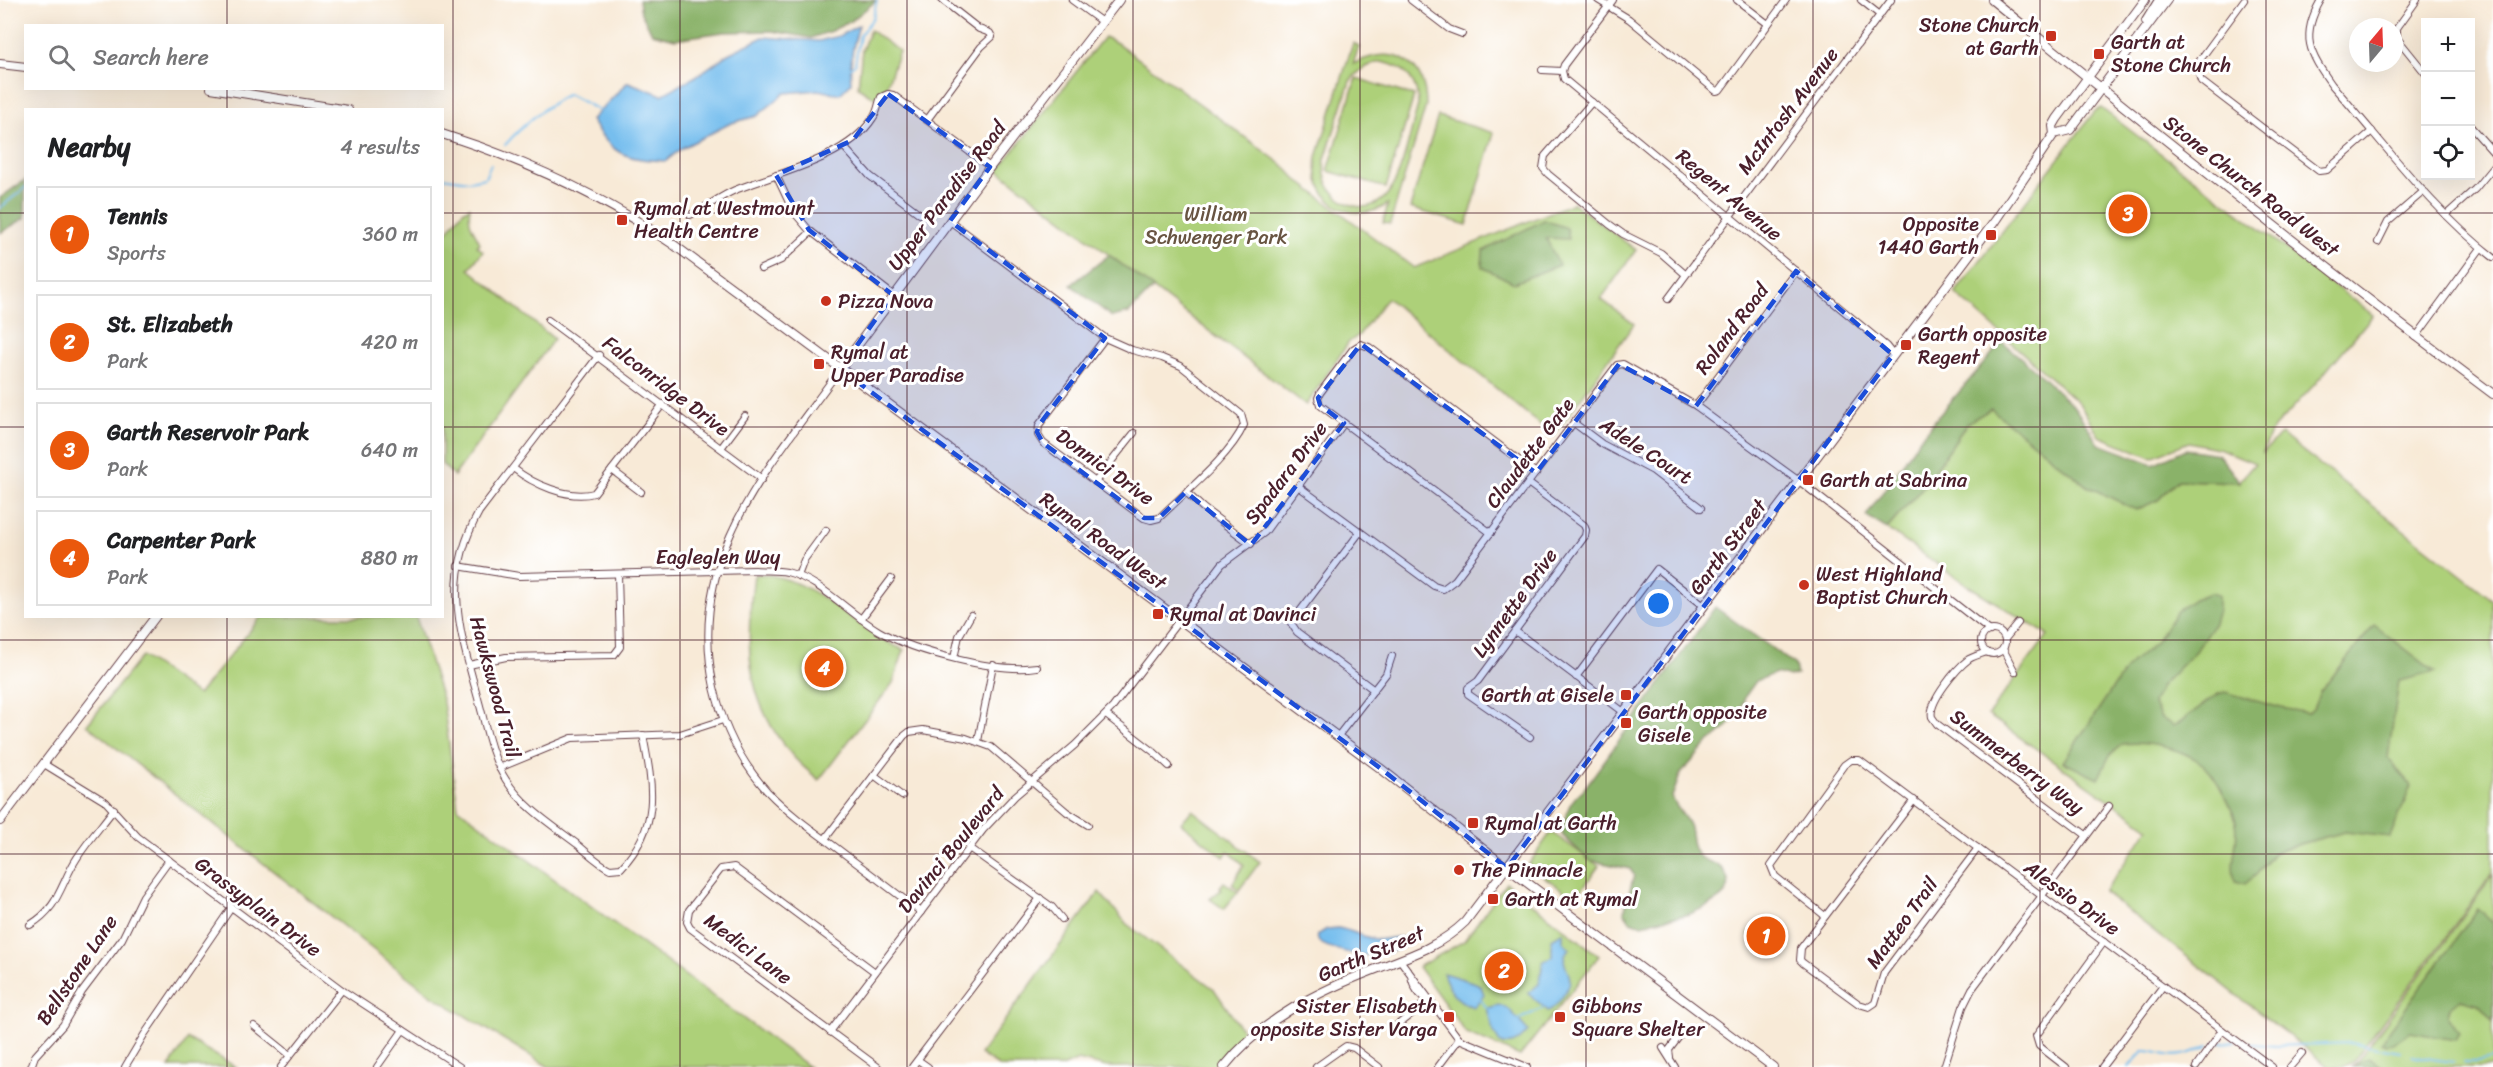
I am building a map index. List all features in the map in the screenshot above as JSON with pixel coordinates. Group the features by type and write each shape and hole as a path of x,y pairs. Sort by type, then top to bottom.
{"main road":[{"name":"Upper Paradise Road","path":"840,369 893,295 1119,0"},
{"name":"Stone Church Road West","path":"1992,0 2101,90 2416,337 2493,394"},
{"name":"Garth Street","path":"1224,1067 1258,1032 1287,1010 1342,983 1435,946 1455,931 1507,868 1625,713 1991,226 2054,134 2057,119 2145,0"},
{"path":"2131,50 2159,0"},
{"name":"Garth Street","path":"2054,134 2070,130 2167,0"},
{"path":"0,64 24,67"},
{"path":"223,90 335,108"},
{"name":"Rymal Road West","path":"444,135 521,162 572,185 620,210 690,256 1338,736 1507,868 1773,1067"},
{"path":"0,821 154,618"}],"street":[{"path":"927,120 981,47 992,37 990,33 979,28 942,0"},
{"path":"1072,0 1102,22"},
{"path":"1411,0 1452,31 1462,34"},
{"path":"1419,6 1424,0"},
{"path":"1598,0 1611,3 1716,91 1720,90 1786,0"},
{"path":"1737,0 1768,24"},
{"path":"1861,0 1880,15"},
{"name":"McIntosh Avenue","path":"1668,299 1891,0"},
{"path":"2244,0 2200,60 2196,69 2201,81 2319,171 2326,170 2372,130"},
{"path":"2321,0 2311,17 2309,41 2312,53 2332,85 2446,215 2493,257"},
{"path":"2417,0 2397,28 2397,38 2424,72"},
{"path":"1542,70 1562,71 1564,65 1611,3"},
{"name":"Regent Avenue","path":"1562,71 1564,79 1886,346 1893,355"},
{"path":"690,215 726,194 844,147 868,126 884,95 893,95 990,167"},
{"path":"1592,102 1545,156 1544,165 1548,174 1609,224 1660,253 1685,274"},
{"path":"2475,132 2493,152"},
{"path":"844,147 870,176 920,214"},
{"path":"2446,215 2475,189 2493,166"},
{"path":"776,174 793,211 811,232 893,295"},
{"path":"2378,242 2388,222 2424,191"},
{"name":"Donnici Drive","path":"950,221 1105,338 1132,350 1181,366 1241,414 1244,425 1240,434 1204,476 1160,518 1151,520 1144,518 1043,444 1038,429 1105,338"},
{"path":"761,269 781,260 811,232"},
{"path":"2416,337 2481,248"},
{"name":"Roland Road","path":"1696,406 1796,272"},
{"name":"Falconridge Drive","path":"548,320 599,355 762,479"},
{"path":"1491,533 1320,405 1318,398 1353,349 1361,344 1369,347 1536,473"},
{"name":"Hawkswood Trail","path":"599,355 479,512 471,526 458,566 457,614 469,665 499,768 512,789 531,809 607,868 619,869 633,854 644,835 651,814 652,781 643,735"},
{"name":"Claudette Gate","path":"1298,486 1434,586 1443,589 1455,580 1619,364 1696,406 1799,481 1990,631"},
{"name":"Upper Paradise Road","path":"840,369 762,479 739,514 727,540 716,572 708,613 710,669 723,720 744,762 762,785 788,811 921,912"},
{"path":"513,468 546,487 569,494 594,493 663,404"},
{"path":"721,448 745,416"},
{"name":"Spadara Drive","path":"1181,619 1222,564 1265,531 1344,423"},
{"name":"Adele Court","path":"1574,423 1602,444 1653,471 1701,508"},
{"path":"1095,482 1134,434"},
{"path":"612,470 641,492"},
{"name":"Lynnette Drive","path":"1528,483 1584,525 1585,536 1478,681 1468,688 1468,694 1530,737"},
{"path":"1186,492 1203,508 1251,544"},
{"path":"798,576 804,560 826,530"},
{"path":"1360,532 1291,623 1297,632 1374,690"},
{"name":"Eagleglen Way","path":"458,566 519,576 776,571 798,576 815,585 877,630 903,644 1016,669 1037,667"},
{"path":"1576,677 1656,569 1704,606"},
{"path":"469,665 506,657 614,655 620,647 618,574"},
{"path":"861,619 891,579"},
{"path":"954,657 959,636 971,615"},
{"name":"Davinci Boulevard","path":"830,1032 969,848 999,812 1106,715 1181,619"},
{"path":"2000,651 2010,630 2018,623"},
{"path":"1979,624 1983,636 1982,644 1987,652 2000,651"},
{"path":"1983,636 1990,631 2010,630"},
{"path":"1515,631 1625,713"},
{"path":"2000,632 2005,639"},
{"name":"Summerberry Way","path":"1982,644 1961,666 1932,704 1930,712 1934,721 2086,835"},
{"path":"2000,651 2015,672"},
{"name":"Summerberry Way","path":"1972,657 1987,652"},
{"path":"1338,736 1386,674 1392,656"},
{"path":"978,741 993,665"},
{"path":"1106,715 1169,766"},
{"path":"499,768 572,738 686,733 723,720"},
{"path":"825,840 904,736 916,730 978,741 1000,753 1067,813 1088,825"},
{"name":"Alessio Drive","path":"1825,916 1774,876 1771,866 1844,765 1851,760 1863,762 2041,897 2272,1067"},
{"name":"Grassyplain Drive","path":"44,764 114,809 138,837 342,990 460,1067"},
{"path":"874,774 902,796"},
{"path":"1825,916 1914,800"},
{"path":"1944,1067 1967,998 2109,806"},
{"path":"30,925 43,917 51,908 79,855 114,809"},
{"path":"969,848 1052,907 1062,920"},
{"name":"Matteo Trail","path":"1825,916 1801,948 1800,956 1803,963 1859,1004 1869,1007 1875,1003 1884,973 1978,848"},
{"name":"Bellstone Lane","path":"31,1067 35,1056 63,1025 82,992 123,939 142,896 169,860"},
{"name":"Medici Lane","path":"875,972 734,867 721,869 689,910 687,922 690,928 878,1067"},
{"path":"912,1067 1040,898"},
{"path":"125,1067 144,1035 231,908"},
{"path":"2066,1067 2039,1046 2036,1036 2104,942"},
{"path":"1400,960 1411,975 1412,984 1423,998 1429,1000 1459,1039 1527,1067"},
{"path":"2102,1067 2163,986"},
{"path":"281,1067 342,990"},
{"path":"1391,1030 1429,1000"},
{"path":"254,1026 290,1055"},
{"path":"2196,1067 2222,1029"},
{"path":"377,1067 403,1030"},
{"path":"1670,1057 1669,1050 1684,1030"},
{"path":"1438,1067 1459,1039"},
{"path":"1316,1067 1346,1046 1354,1048 1379,1067"},
{"path":"1663,1048 1675,1067"},
{"path":"2290,1067 2302,1053"},
{"path":"918,1060 928,1067"}],"highlighted area":[{"path":"888,94 990,167 950,221 1105,338 1039,425 1037,432 1043,443 1144,518 1159,518 1186,492 1251,545 1344,423 1320,405 1318,398 1361,344 1536,473 1619,364 1696,406 1796,271 1893,355 1507,868 1380,768 840,369 893,295 809,230 776,175 853,140"}],"green space":[{"path":"639,0 877,0 851,21 811,38 772,31 724,32 675,39 652,33 641,13"},
{"path":"870,30 899,51 886,88 880,91 875,98 858,87 862,50"},
{"name":"William Schwenger Park","path":"1104,37 1117,43 1284,166 1296,179 1414,268 1573,203 1636,250 1601,299 1634,324 1554,436 1387,298 1359,335 1349,342 1306,405 998,170"},
{"path":"1353,43 1359,46 1353,64 1368,58 1394,56 1413,67 1425,90 1426,106 1390,224 1383,223 1388,204 1374,211 1360,213 1336,206 1320,186 1317,157","holes":["1381,62 1404,71 1413,81 1418,105 1394,184 1379,202 1368,206 1357,206 1336,195 1329,185 1325,173 1325,159 1350,81 1367,66"]},
{"path":"1356,78 1414,96 1386,188 1328,171"},
{"path":"2101,108 2373,315 2315,384 2272,430 2262,454 2281,434 2493,600 2493,873 2353,1062 2343,1067 2329,1067 2104,892 2149,828 1988,715 2048,635 1969,586 1887,529 1927,482 1967,423 1991,408 2087,486 2158,500 2178,480 2239,482 2255,463 2221,449 2189,442 2151,457 2099,436 2079,403 1955,293 2095,111"},
{"path":"1438,116 1494,133 1467,225 1410,208"},
{"path":"24,181 24,219 0,233 0,198"},
{"path":"470,207 470,223 480,243 477,246 483,251 469,269 554,339 454,476 444,466 444,236 463,211"},
{"path":"1544,220 1567,228 1569,239 1546,238 1559,265 1514,283 1482,267 1483,251"},
{"path":"1109,255 1153,288 1129,313 1112,317 1071,285"},
{"path":"2002,342 2075,408 2099,444 2153,464 2186,449 2218,454 2240,482 2178,480 2158,500 2136,510 2087,486 1991,409 1967,423 1927,482 1887,529 1866,516 1924,433"},
{"path":"763,574 783,578 819,595 868,630 904,650 893,683 819,780 795,759 776,734 757,692 749,647 749,624 754,575"},
{"path":"2210,593 2218,595 2218,610 2214,623 2198,648 2161,686 2153,703 2161,718 2174,726 2218,694 2225,692 2308,713 2313,709 2320,692 2374,625 2435,672 2399,681 2388,758 2411,786 2390,837 2345,832 2303,843 2273,853 2257,874 2245,884 2235,881 2233,873 2237,837 2235,817 2216,780 2201,763 2174,750 2131,743 2122,744 2110,755 2098,779 2063,762 2127,667 2155,643 2177,611 2194,599"},
{"path":"1715,607 1795,665 1797,675 1789,677 1776,673 1756,681 1746,695 1740,711 1725,730 1707,744 1680,775 1672,797 1689,825 1695,852 1722,869 1729,885 1726,892 1714,902 1692,913 1655,920 1643,925 1630,921 1624,912 1634,875 1630,869 1589,860 1562,835 1565,820 1574,799 1584,789"},
{"path":"260,618 416,618 443,702 458,808 809,1067 549,1067 431,995 87,725 142,656 198,695"},
{"path":"1192,810 1260,862 1239,890 1232,884 1244,865 1228,851 1224,857 1181,823"},
{"path":"1551,832 1599,866 1575,899 1528,865"},
{"path":"2493,875 2493,1067 2353,1067"},
{"path":"1224,882 1238,892 1224,909 1210,899 1222,889 1220,887"},
{"path":"1506,883 1599,956 1520,1056 1466,1033 1418,967 1464,941"},
{"path":"1099,892 1128,925 1214,989 1244,1033 1216,1067 1107,1067 1078,1060 1062,1067 1000,1067 980,1054"},
{"path":"2478,909 2493,923 2493,1022 2479,1004 2460,999 2450,1008 2448,1016 2459,1032 2455,1040 2410,1032 2393,1043 2381,1042"},
{"path":"1759,921 1782,939 1774,952 1749,934"},
{"path":"188,1039 236,1067 169,1067"},
{"path":"2368,1058 2383,1067 2351,1067"}],"water":[{"path":"859,25 852,54 851,83 840,94 818,90 785,93 757,116 731,123 682,148 666,161 640,159 621,153 606,141 591,120 628,82 662,95 698,75 728,54 763,37 819,41 839,36"},
{"path":"1338,928 1375,939 1404,938 1406,945 1387,953 1368,955 1338,950 1319,942 1317,935 1327,929"},
{"path":"1563,932 1563,941 1569,948 1564,961 1570,980 1565,993 1548,1011 1528,993 1539,984 1543,962 1552,956 1552,939"},
{"path":"1443,973 1476,983 1481,986 1484,995 1474,1007 1462,1002 1451,990"},
{"path":"1499,1005 1509,1009 1528,1031 1512,1044 1500,1043 1493,1031 1487,1008"}],"waterway":[{"path":"848,69 855,64 860,35 873,18 877,0"},
{"path":"505,145 534,117 568,94 602,112"},
{"path":"444,177 469,181 485,178 491,164"},
{"path":"0,208 24,189"},
{"path":"1480,1000 1487,1008"},
{"path":"1518,1020 1543,1008"},
{"path":"2214,1043 2235,1042"},
{"path":"2244,1043 2275,1046 2350,1043 2400,1052"},
{"path":"2129,1067 2143,1051 2178,1056 2209,1045"},
{"path":"2412,1055 2454,1062"},
{"path":"2464,1062 2493,1059"}],"place":[{"name":"Stone Church at Garth","path":"2051,36"},
{"name":"Garth at Stone Church","path":"2099,54"},
{"name":"Garth Reservoir Park","path":"2128,214"},
{"name":"Rymal at Westmount Health Centre","path":"622,220"},
{"name":"Opposite 1440 Garth","path":"1991,235"},
{"name":"Pizza Nova","path":"826,301"},
{"name":"Garth opposite Regent","path":"1906,345"},
{"name":"Rymal at Upper Paradise","path":"819,364"},
{"name":"Garth at Sabrina","path":"1808,480"},
{"name":"West Highland Baptist Church","path":"1804,585"},
{"name":"Rymal at Davinci","path":"1158,614"},
{"name":"Carpenter Park","path":"824,668"},
{"name":"Garth at Gisele","path":"1626,695"},
{"name":"Garth opposite Gisele","path":"1626,723"},
{"name":"Rymal at Garth","path":"1473,823"},
{"name":"The Pinnacle","path":"1459,870"},
{"name":"Garth at Rymal","path":"1493,899"},
{"name":"Tennis","path":"1766,936"},
{"name":"St. Elizabeth","path":"1504,971"},
{"name":"Sister Elisabeth opposite Sister Varga","path":"1449,1017"},
{"name":"Gibbons Square Shelter","path":"1560,1017"}]}
